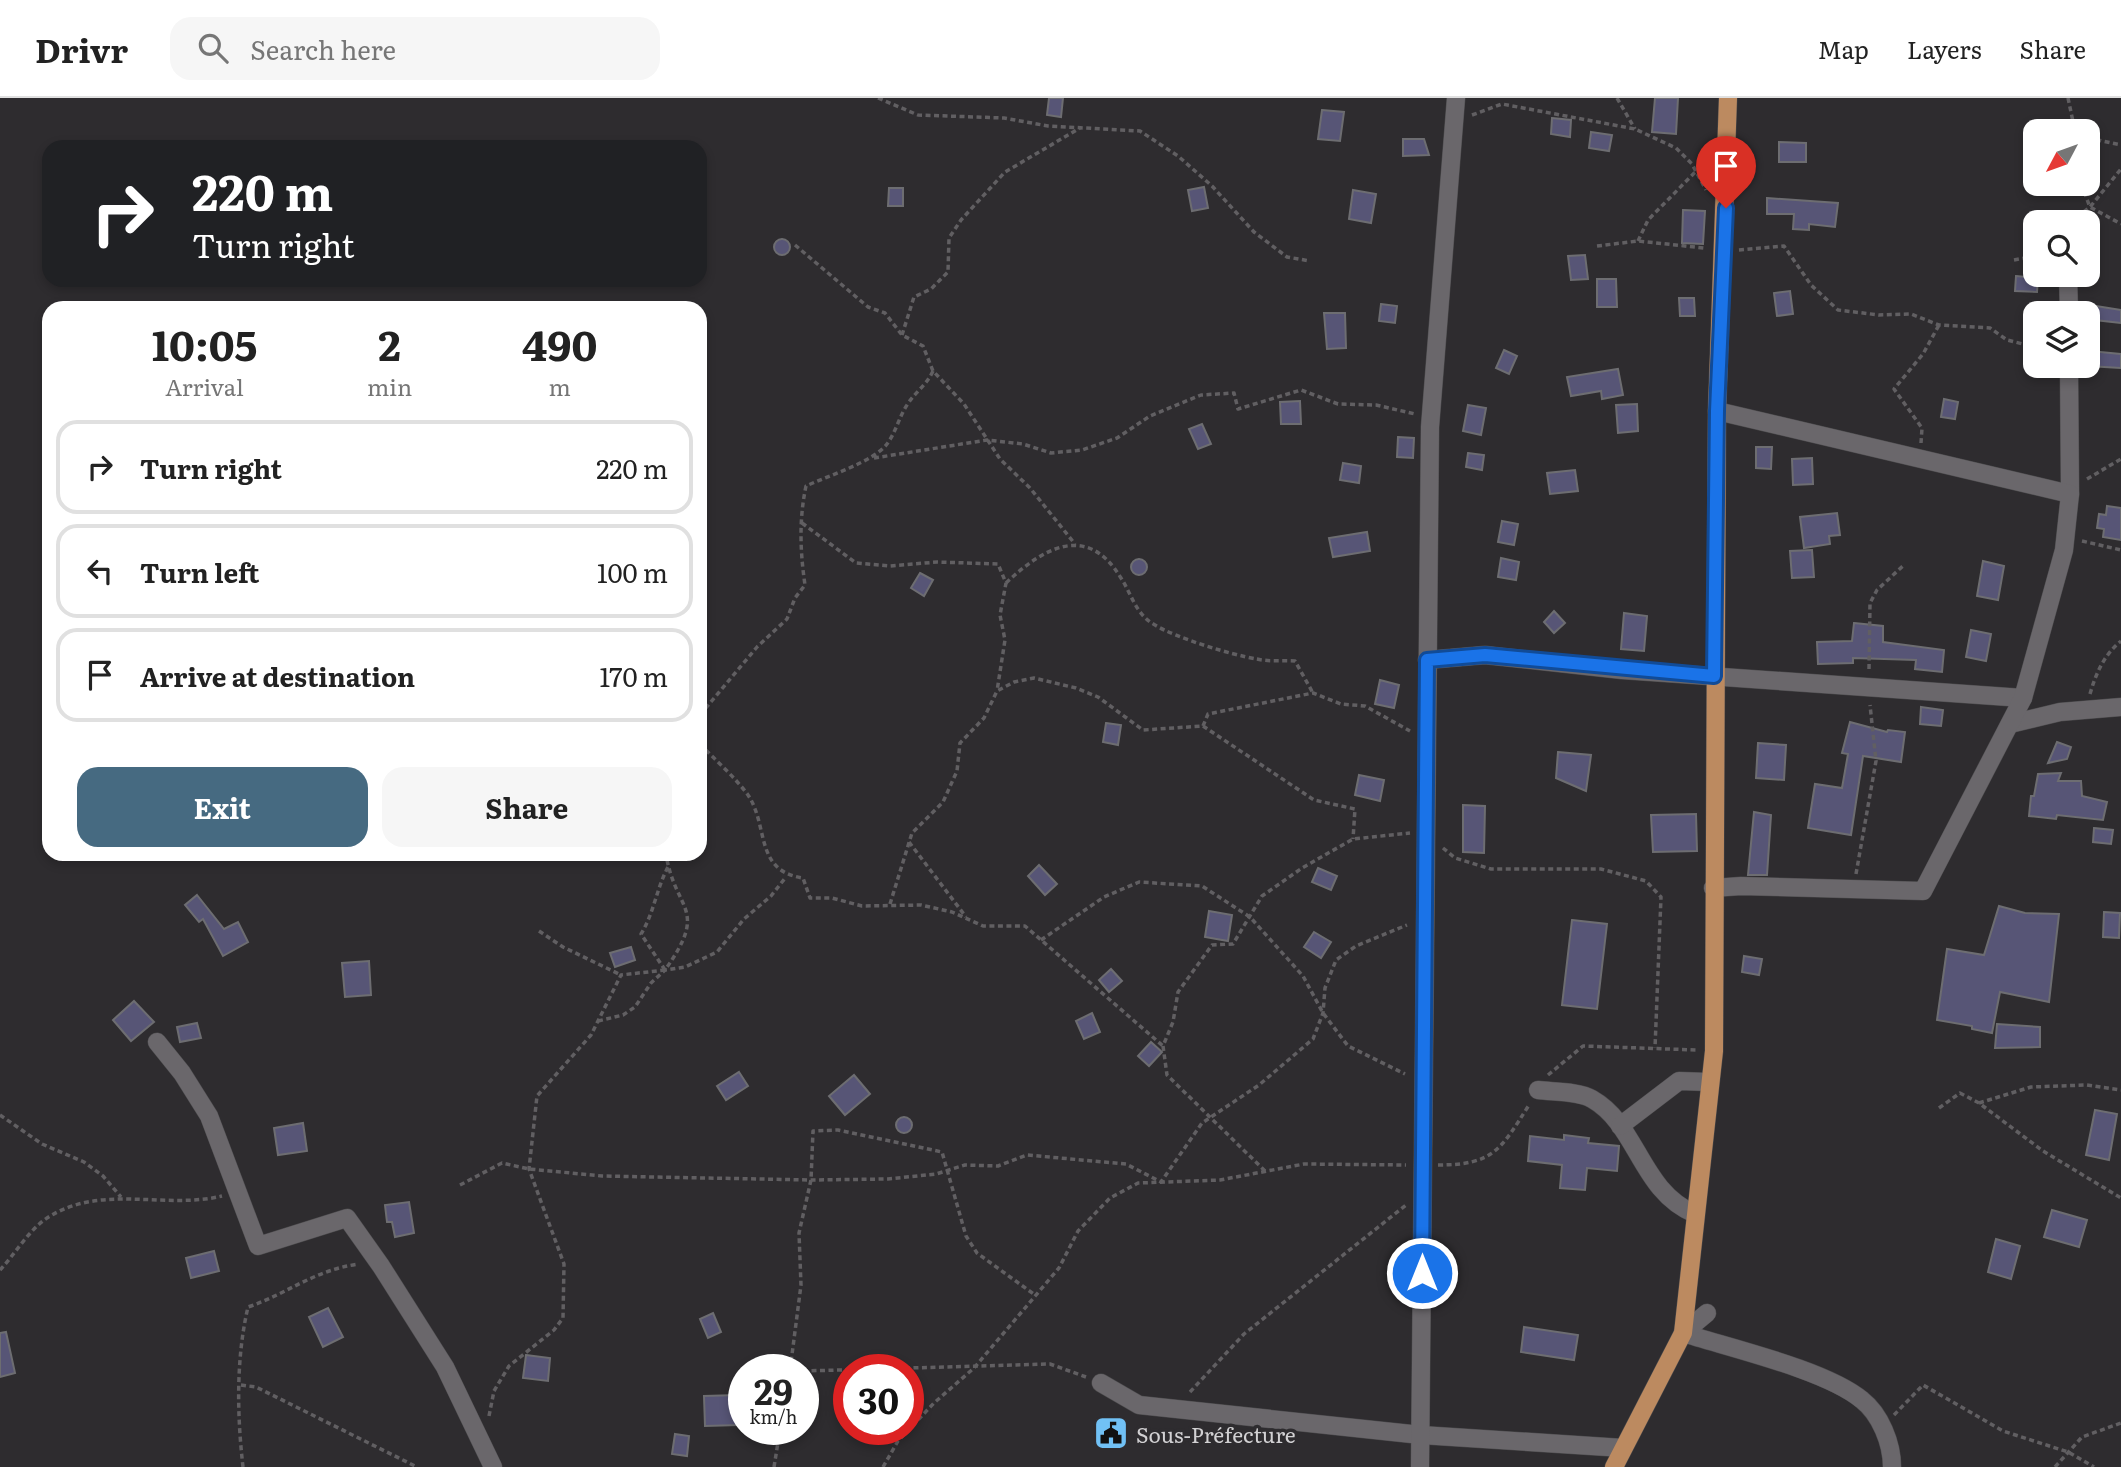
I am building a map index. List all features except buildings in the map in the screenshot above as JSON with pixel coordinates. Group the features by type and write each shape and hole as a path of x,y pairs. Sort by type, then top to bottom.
{"main road":[{"path":"1614,1467 1683,1333 1714,1051 1717,411 1728,98"}],"street":[{"path":"1420,1467 1431,418 1457,98"},
{"path":"1713,888 1741,886 1923,891 2023,698 2065,537 2070,494 2069,378"},
{"path":"1717,411 2070,494"},
{"path":"1427,660 1485,655 1714,676 2023,698"},
{"path":"2010,724 2085,709 2121,707"},
{"path":"157,1042 183,1073 209,1116 258,1246 348,1218 445,1367 493,1467"},
{"path":"1620,1126 1679,1081 1709,1082"},
{"path":"1538,1090 1591,1098 1620,1126 1657,1186 1680,1208 1695,1214"},
{"path":"1683,1333 1707,1313"},
{"path":"1683,1333 1825,1379 1861,1399 1880,1418 1892,1467"},
{"path":"1101,1383 1139,1405 1421,1436 1623,1448"}],"path":[{"path":"878,98 918,115 1004,118 1140,131 1178,156 1212,186 1254,232 1287,257 1310,261"},
{"path":"1617,98 1635,129"},
{"path":"2068,98 2072,119"},
{"path":"1454,121 1502,104 1635,129 1676,148 1696,170 1709,194"},
{"path":"902,335 914,297 931,289 948,272 949,238 961,220 1004,172 1082,127"},
{"path":"2100,141 2121,145"},
{"path":"1638,242 1648,220 1721,147 1728,148"},
{"path":"2086,210 2121,169"},
{"path":"2086,196 2090,207 2121,224"},
{"path":"1597,246 1638,242 1723,252 1784,246 1811,285 1838,310 1879,315 1911,314 1939,325 1990,328 2007,340 2023,344"},
{"path":"795,245 868,307 886,313 902,335 923,346 933,371 964,404 1000,459 1030,488 1075,544"},
{"path":"2014,260 2023,258"},
{"path":"1920,457 1922,428 1894,389 1923,354 1939,325"},
{"path":"874,458 888,443 907,404 926,385 933,371"},
{"path":"707,707 757,646 788,619 795,598 805,585 801,556 801,522 806,486 846,467 874,458 987,440 1023,444 1051,453 1082,450 1117,438 1150,416 1201,395 1234,393 1238,409 1301,390 1338,404 1376,405 1431,418"},
{"path":"2070,494 2097,471 2121,458"},
{"path":"801,522 856,563 890,566 937,562 999,564 1006,583 1000,615 1005,640 997,691 984,718 960,743 957,771 943,802 912,832 890,904"},
{"path":"2065,537 2121,550"},
{"path":"1006,583 1045,552 1075,544 1091,549 1108,561 1122,578 1134,605 1153,625 1257,660 1294,661 1313,692"},
{"path":"1852,889 1862,848 1876,761 1868,688 1870,603 1877,590 1905,564"},
{"path":"2085,709 2095,675 2112,648 2121,641"},
{"path":"997,691 1014,682 1034,678 1056,686 1076,688 1098,697 1143,730 1203,726 1314,800 1355,809 1353,839"},
{"path":"1203,726 1208,714 1313,692 1341,704 1365,706 1402,729 1426,735"},
{"path":"707,752 748,796 767,855 787,876 803,878 810,898 832,898 862,906 921,905 984,926 1025,926 1164,1046"},
{"path":"1265,1171 1212,1116 1167,1075 1164,1046 1173,1022 1178,992 1212,946 1233,944 1262,896 1353,839 1425,832 1455,858 1491,869 1601,869 1646,881 1661,897 1655,1048"},
{"path":"909,842 967,919"},
{"path":"598,1021 623,1015 635,1007 650,983 665,970 681,948 688,929 685,902 667,861"},
{"path":"665,970 641,934 653,914 656,890 668,867"},
{"path":"539,931 563,947 621,975 685,967 717,952 744,919 771,896 787,876"},
{"path":"1040,940 1104,897 1139,881 1202,886 1250,917 1303,976 1323,1013 1349,1046 1423,1082"},
{"path":"1161,1182 1202,1123 1259,1085 1313,1039 1323,1013 1325,988 1336,960 1356,946 1391,933 1424,915"},
{"path":"483,1449 494,1391 509,1366 554,1330 563,1318 564,1264 528,1169 537,1096 591,1035 621,975"},
{"path":"883,1467 898,1441 974,1368 1059,1268 1079,1231 1110,1198 1138,1183 1220,1180 1304,1164 1471,1165 1503,1145 1551,1070 1583,1046 1714,1051"},
{"path":"1979,1102 2031,1087 2087,1085 2121,1090"},
{"path":"1939,1108 1960,1093 1979,1102 2043,1151 2121,1198"},
{"path":"0,1115 42,1144 84,1163 103,1176 121,1197"},
{"path":"792,1354 801,1285 799,1233 811,1180 813,1131 838,1130 942,1152 966,1236 976,1253 1035,1295"},
{"path":"460,1185 502,1163 528,1169 601,1176 888,1179 965,1166 998,1166 1027,1155 1126,1164 1161,1182"},
{"path":"1174,1408 1244,1334 1422,1192"},
{"path":"0,1270 46,1218 77,1205 121,1197 215,1198 237,1193"},
{"path":"243,1467 238,1422 243,1331 248,1307 277,1297 300,1280 335,1267 379,1262"},
{"path":"819,1371 1050,1364 1101,1383"},
{"path":"241,1385 256,1387 417,1467"},
{"path":"1880,1418 1895,1415 1923,1385 2003,1431 2068,1452 2094,1467"},
{"path":"2055,1467 2082,1437 2121,1423"},
{"path":"774,1467 778,1445"}],"place":[{"name":"Sous-Préfecture","path":"1111,1433"}],"route":[{"path":"1422,1273 1427,660 1485,655 1622,670 1714,676 1717,411 1726,208"}]}
